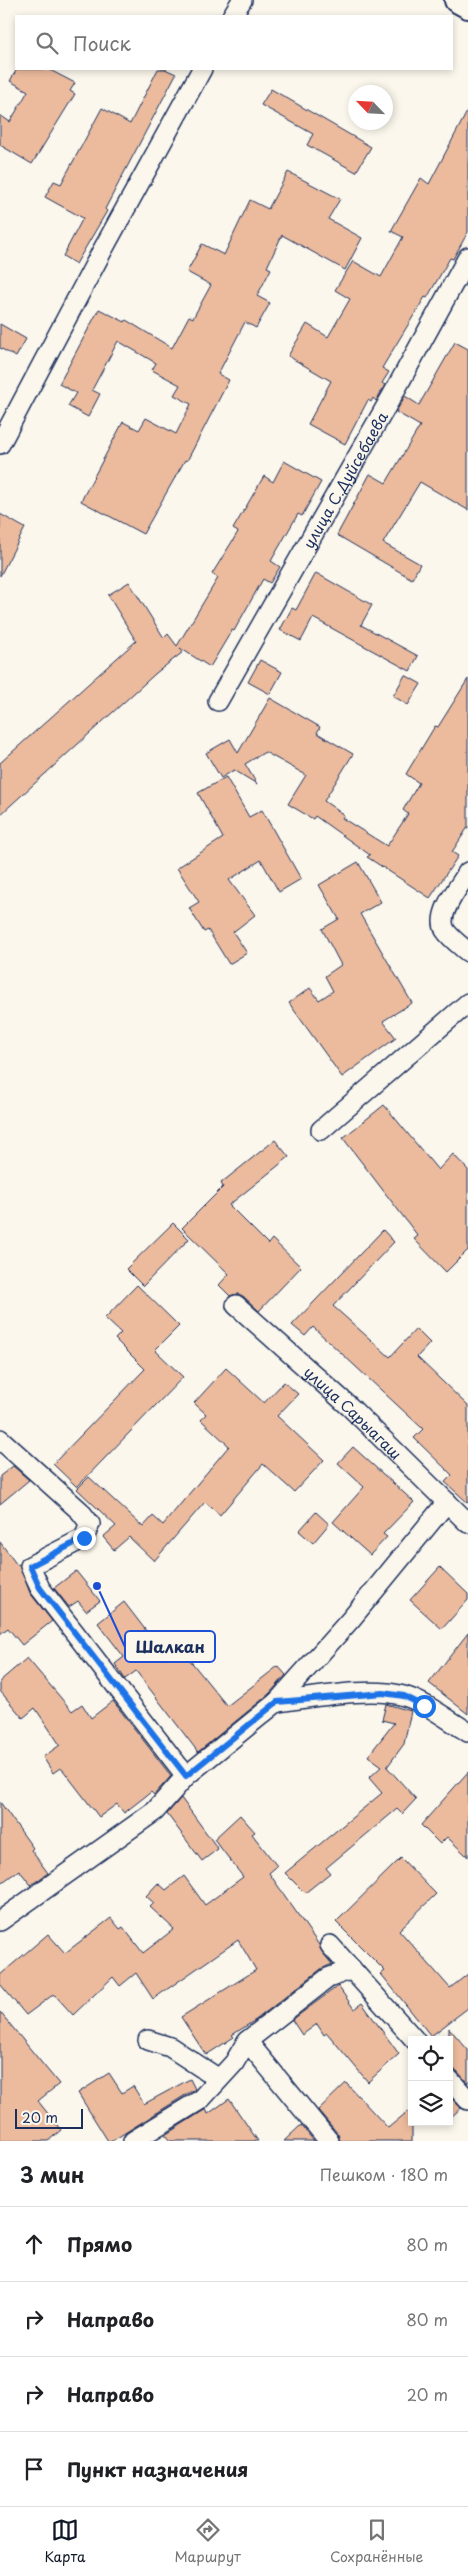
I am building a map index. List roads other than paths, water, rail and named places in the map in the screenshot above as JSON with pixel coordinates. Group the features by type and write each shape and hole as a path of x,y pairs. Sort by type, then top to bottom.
{"street":[{"path":"233,15 242,0"},
{"path":"457,0 468,6"},
{"path":"0,444 141,178 201,70"},
{"name":"улица С.Дуйсебаева","path":"218,701 392,396 468,257"},
{"path":"468,872 446,910 442,921 445,930 468,952"},
{"path":"321,1130 468,1003"},
{"name":"улица Сарыагаш","path":"236,1305 350,1407 468,1523"},
{"path":"0,1439 80,1511 90,1524 84,1538 30,1566 40,1588 186,1776"},
{"path":"0,1921 155,1811 186,1776 277,1702 351,1619 447,1502"},
{"path":"277,1702 383,1693 404,1696 468,1732"},
{"path":"330,1945 411,2036"},
{"path":"132,2141 200,2100 234,2063 247,2041 328,1978 352,1969"},
{"path":"148,2040 170,2047 219,2079"},
{"path":"247,2041 329,2141"},
{"path":"451,2081 468,2100"}],"place":[{"name":"Шалкан","path":"97,1586"}]}
